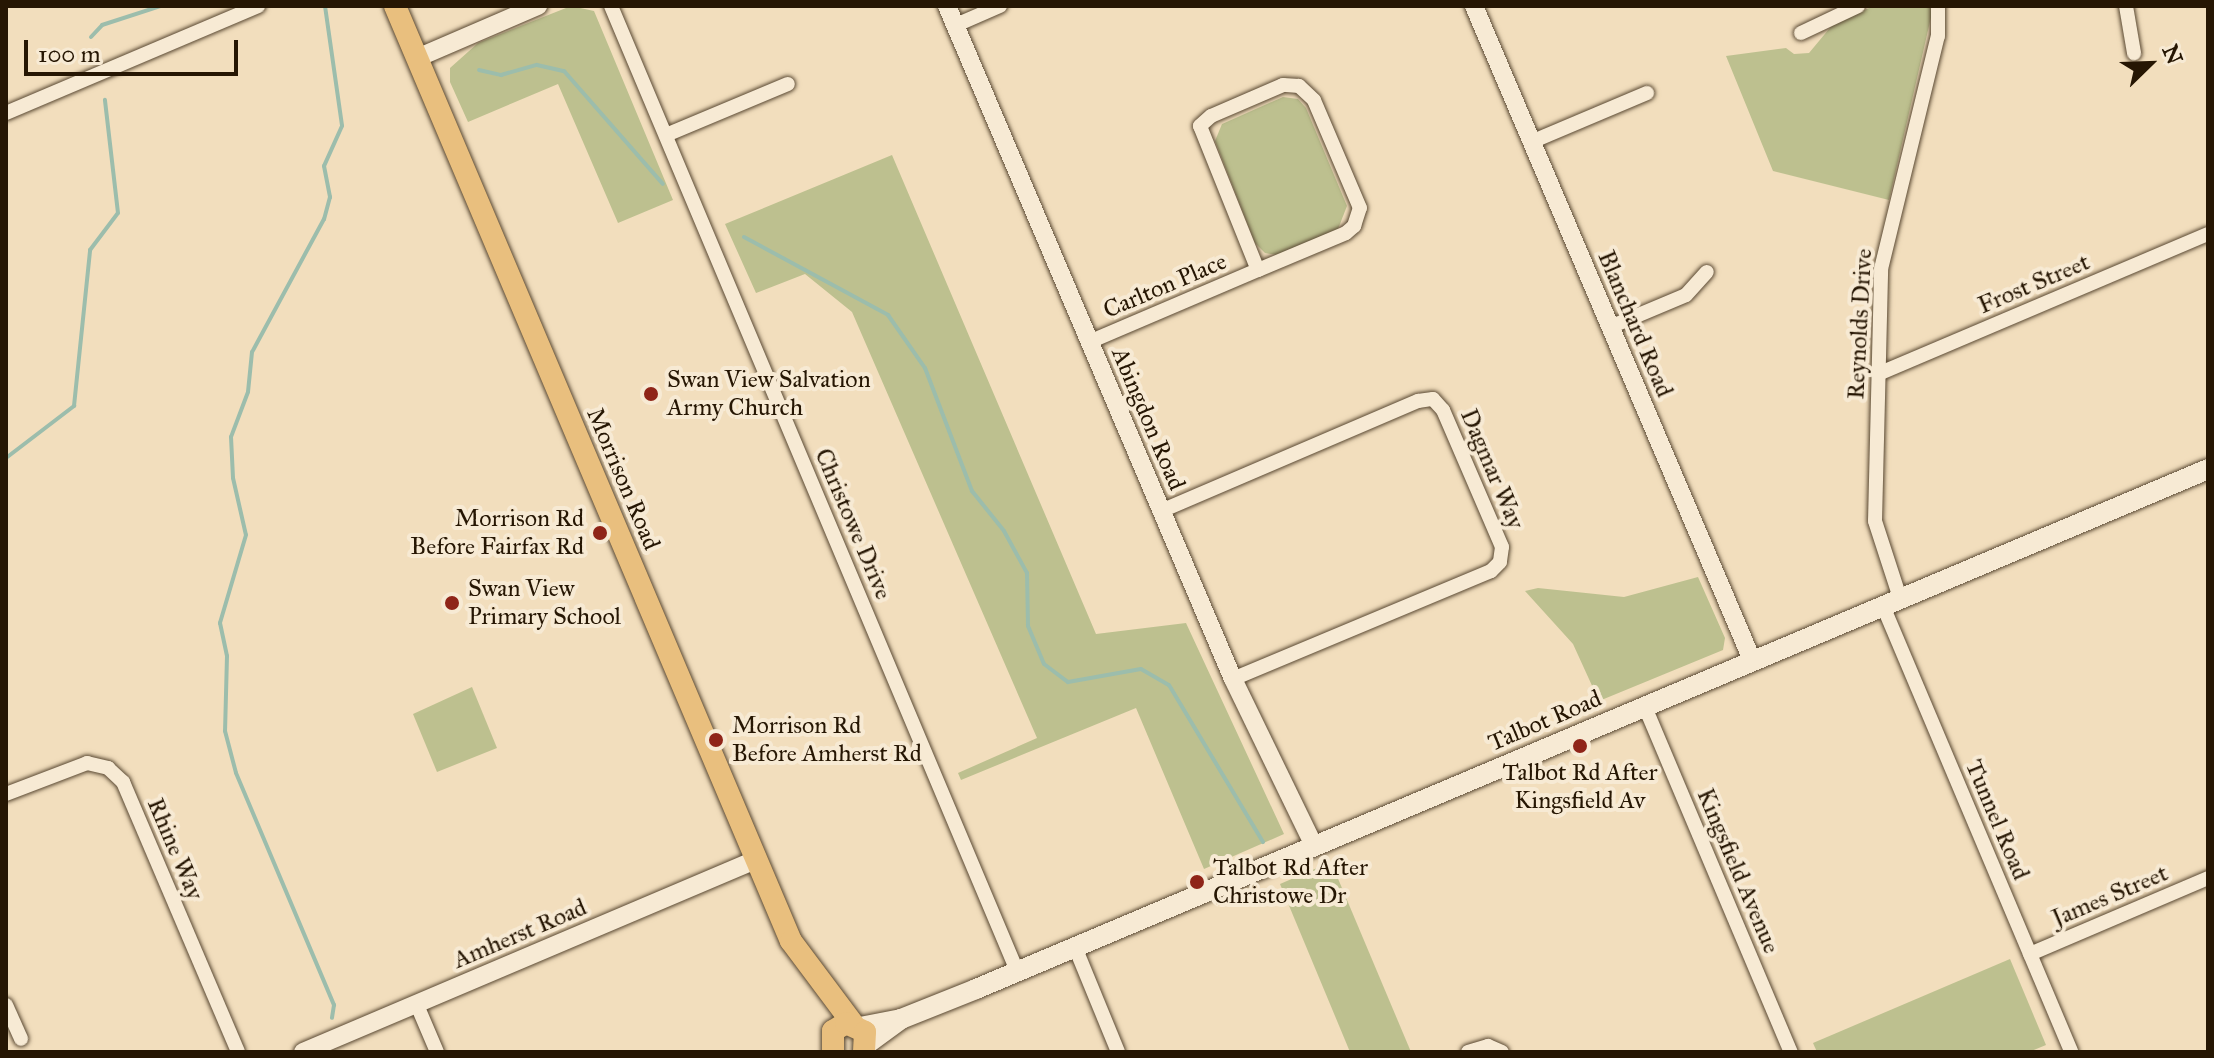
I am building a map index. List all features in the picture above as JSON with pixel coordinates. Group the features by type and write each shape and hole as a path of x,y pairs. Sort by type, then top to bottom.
{"main road":[{"name":"Morrison Road","path":"395,6 791,941 861,1037"},
{"name":"Talbot Road","path":"861,1037 2208,469"},
{"name":"Morrison Road","path":"810,969 832,1045"},
{"name":"Morrison Road","path":"832,1045 839,1026 861,1037"}],"street":[{"path":"6,113 258,6"},
{"path":"417,58 538,6"},
{"name":"Christowe Drive","path":"611,6 1017,971"},
{"name":"Abingdon Road","path":"947,6 1233,679 1314,846"},
{"path":"956,25 1000,6"},
{"name":"Blanchard Road","path":"1474,6 1752,660"},
{"path":"1801,33 1858,6"},
{"name":"Reynolds Drive","path":"1891,602 1875,521 1881,269 1938,36 1938,6"},
{"path":"2126,6 2134,53"},
{"path":"666,135 788,84"},
{"name":"Carlton Place","path":"1089,342 1346,233 1360,217 1314,100 1299,86 1283,85 1211,116 1200,126 1258,270"},
{"path":"1531,142 1647,93"},
{"name":"Frost Street","path":"1878,374 2208,234"},
{"path":"1610,327 1686,295 1707,272"},
{"name":"Dagmar Way","path":"1161,511 1418,401 1433,399 1443,410 1502,547 1500,562 1491,571 1233,679"},
{"name":"Tunnel Road","path":"1891,602 2071,1052"},
{"name":"Kingsfield Avenue","path":"1645,707 1791,1052"},
{"name":"Rhine Way","path":"6,794 87,763 108,768 123,782 238,1052"},
{"name":"Amherst Road","path":"303,1052 755,860"},
{"name":"James Street","path":"2030,954 2208,878"},
{"path":"1075,947 1118,1052"},
{"path":"6,1005 21,1039"},
{"path":"417,1005 437,1052"},
{"path":"1468,1052 1488,1046 1502,1052"}],"green space":[{"path":"571,6 594,11 673,200 618,223 558,84 468,122 450,82 450,68 478,43"},
{"path":"1874,6 1929,6 1932,13 1889,200 1773,171 1726,56 1786,48 1794,54 1809,53 1834,23"},
{"path":"1283,97 1298,99 1306,108 1347,206 1338,229 1277,255 1265,253 1255,243 1215,141 1222,124"},
{"path":"892,155 1096,634 1186,623 1284,834 1204,869 1136,708 961,780 958,773 1037,738 852,312 805,274 756,293 725,224"},
{"path":"1698,577 1725,638 1723,650 1599,701 1573,644 1525,591 1538,588 1624,597"},
{"path":"472,687 497,748 437,772 413,714"},
{"path":"1331,862 1411,1052 1350,1052 1280,884"},
{"path":"2010,959 2046,1045 2029,1052 1817,1052 1813,1043"}],"waterway":[{"path":"91,37 102,25 161,6"},
{"path":"325,6 342,126 324,166 330,197 324,219 252,352 248,392 231,437 233,478 246,535 220,623 227,656 225,731 236,773 334,1005 332,1018"},
{"path":"479,70 501,75 537,65 564,71 663,184"},
{"path":"6,458 74,406 90,250 118,213 105,100"},
{"path":"744,237 888,315 925,368 972,491 1004,531 1027,573 1028,626 1044,664 1068,682 1141,669 1169,685 1263,842"}],"place":[{"name":"Swan View Salvation Army Church","path":"651,394"},
{"name":"Morrison Rd Before Fairfax Rd","path":"600,533"},
{"name":"Swan View Primary School","path":"452,603"},
{"name":"Morrison Rd Before Amherst Rd","path":"716,740"},
{"name":"Talbot Rd After Kingsfield Av","path":"1580,746"},
{"name":"Talbot Rd After Christowe Dr","path":"1197,882"}]}
